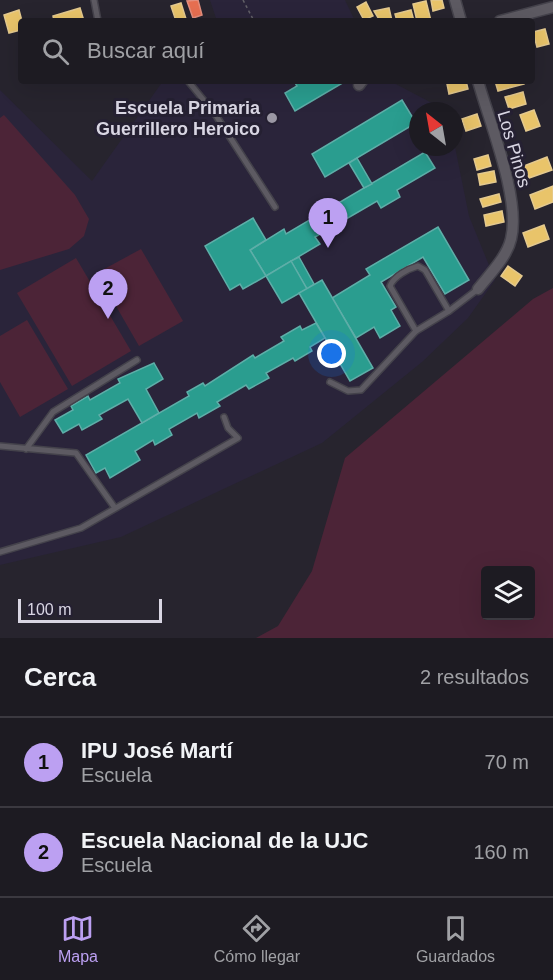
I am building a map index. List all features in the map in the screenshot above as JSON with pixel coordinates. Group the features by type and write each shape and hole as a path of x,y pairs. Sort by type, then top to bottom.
{"street":[{"path":"455,0 459,18"},
{"path":"511,18 553,7"},
{"name":"Los Pinos","path":"478,289 493,271 511,240 512,202 479,84"}],"lane":[{"path":"94,0 97,18"},
{"path":"190,84 214,114 274,207"},
{"path":"416,331 390,286 394,279 403,273 412,268 422,267 449,311"},
{"path":"330,382 348,391 361,390 416,331 449,311 478,289"},
{"path":"26,448 53,412 137,360"},
{"path":"0,552 81,528 238,438 228,428 224,417"},
{"path":"0,446 76,453 115,508"}],"path":[{"path":"243,0 252,18"}],"shaded area":[{"path":"210,0 345,0 354,18 216,18"},
{"path":"161,84 396,84 430,102 409,102 409,156 457,156 469,216 495,280 468,318 422,362 322,443 121,537 0,565 0,90 92,181"},
{"path":"4,115 75,195 89,219 84,236 69,249 0,270 0,118"},
{"path":"141,249 183,321 139,346 97,273"},
{"path":"76,258 131,351 72,386 17,293"},
{"path":"553,288 553,638 256,638 278,626 312,571 345,458 533,299"},
{"path":"27,320 68,389 20,417 0,382 0,336"}],"building: Viviendas":[{"path":"431,0 442,0 444,8 433,11"},
{"path":"426,1 430,18 416,18 413,4"},
{"path":"366,2 373,16 363,18 357,7"},
{"path":"181,3 186,18 175,18 171,6"},
{"path":"80,8 83,18 53,18 53,16"},
{"path":"389,8 391,18 378,18 374,11"},
{"path":"19,10 21,18 18,18 18,31 9,33 4,15"},
{"path":"411,10 413,18 396,18 395,14"},
{"path":"545,29 549,44 537,47 535,32"},
{"path":"447,84 467,84 468,89 449,94"},
{"path":"496,84 524,84 498,91"},
{"path":"523,92 526,104 509,109 505,97"},
{"path":"534,110 540,126 526,131 520,115"},
{"path":"477,114 481,126 466,131 463,119"},
{"path":"488,155 491,166 477,170 474,159"},
{"path":"547,157 552,170 529,178 524,166"},
{"path":"494,171 496,182 480,185 478,174"},
{"path":"553,186 553,202 535,209 530,195"},
{"path":"499,194 501,202 483,207 480,199"},
{"path":"502,211 504,222 486,226 484,215"},
{"path":"544,225 549,239 528,247 523,233"},
{"path":"508,266 522,276 515,286 501,276"}],"building: Comercios":[{"path":"198,0 202,15 193,18 187,1"}],"building: Escuelas":[{"path":"296,84 341,84 295,111 285,93 297,86"},
{"path":"402,100 409,112 409,127 325,177 312,154"},
{"path":"418,156 428,156 435,168 397,190 400,197 381,208 377,201 315,237 320,244 266,276 250,250 284,229 286,234"},
{"path":"357,158 372,184 364,188 349,163"},
{"path":"253,218 266,240 250,250 266,276 243,289 240,284 230,290 205,246"},
{"path":"438,227 469,280 445,294 423,257 381,282 396,307 391,310 400,326 380,338 374,327 356,338 332,298 370,275 366,269"},
{"path":"299,257 314,284 307,289 291,261"},
{"path":"291,261 307,289 282,303 266,276"},
{"path":"322,280 373,368 350,381 299,293"},
{"path":"316,323 325,338 310,347 312,351 295,361 293,358 266,373 269,378 249,389 246,385 217,402 220,406 199,418 197,413 169,429 172,435 155,445 153,440 135,451 140,460 110,478 105,468 96,473 86,455 189,396 187,392 203,383 205,386 253,355 255,358 284,341 281,337 300,326 302,330"},
{"path":"154,363 163,379 146,389 159,413 142,423 128,399 99,415 102,419 82,430 79,424 63,433 55,420 73,410 71,406 88,396 90,400 120,383 118,379"}],"place":[{"name":"Escuela Primaria Guerrillero Heroico","path":"272,118"},
{"name":"IPU José Martí","path":"328,248"},
{"name":"Escuela Nacional de la UJC","path":"108,319"}]}
